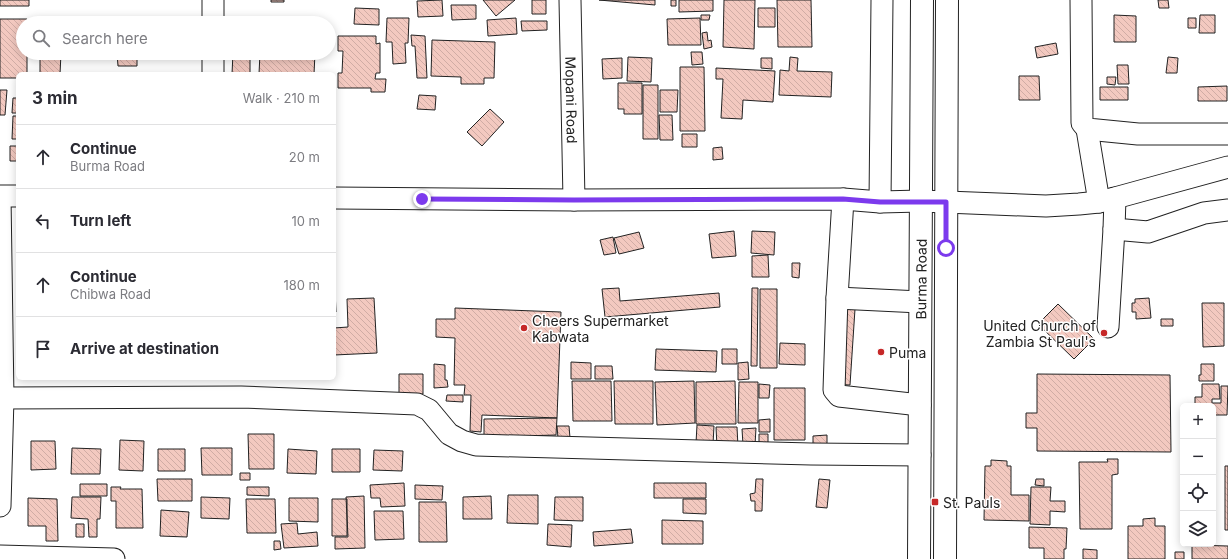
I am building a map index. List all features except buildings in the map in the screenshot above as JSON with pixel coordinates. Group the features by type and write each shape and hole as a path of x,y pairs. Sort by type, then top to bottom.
{"main road":[{"name":"Burma Road","path":"919,559 922,0"},
{"name":"Burma Road","path":"945,559 947,0"}],"street":[{"path":"213,0 213,16"},
{"name":"Mopani Road","path":"570,0 574,200"},
{"path":"880,202 882,0"},
{"path":"1081,0 1082,123 1087,129 1114,229 1108,327"},
{"path":"213,60 213,72"},
{"path":"1087,129 1138,134 1228,134"},
{"path":"336,198 574,200 843,199 880,202 921,201 1046,206 1107,200 1228,167"},
{"path":"0,506 3,398 0,196 16,196"},
{"path":"843,199 837,298 834,390 838,396 920,405"},
{"path":"1114,229 1148,232 1204,213 1228,210"},
{"path":"837,298 920,302"},
{"path":"3,398 241,397 387,402 417,404 429,410 449,434 462,441 476,445 796,453 920,454"},
{"path":"0,556 114,559"}],"place":[{"name":"Cheers Supermarket Kabwata","path":"524,328"},
{"name":"United Church of Zambia St Paul's","path":"1104,333"},
{"name":"Puma","path":"881,352"},
{"name":"St. Pauls","path":"935,502"}],"route":[{"path":"422,199 843,199 880,202 946,202 946,248"}]}
